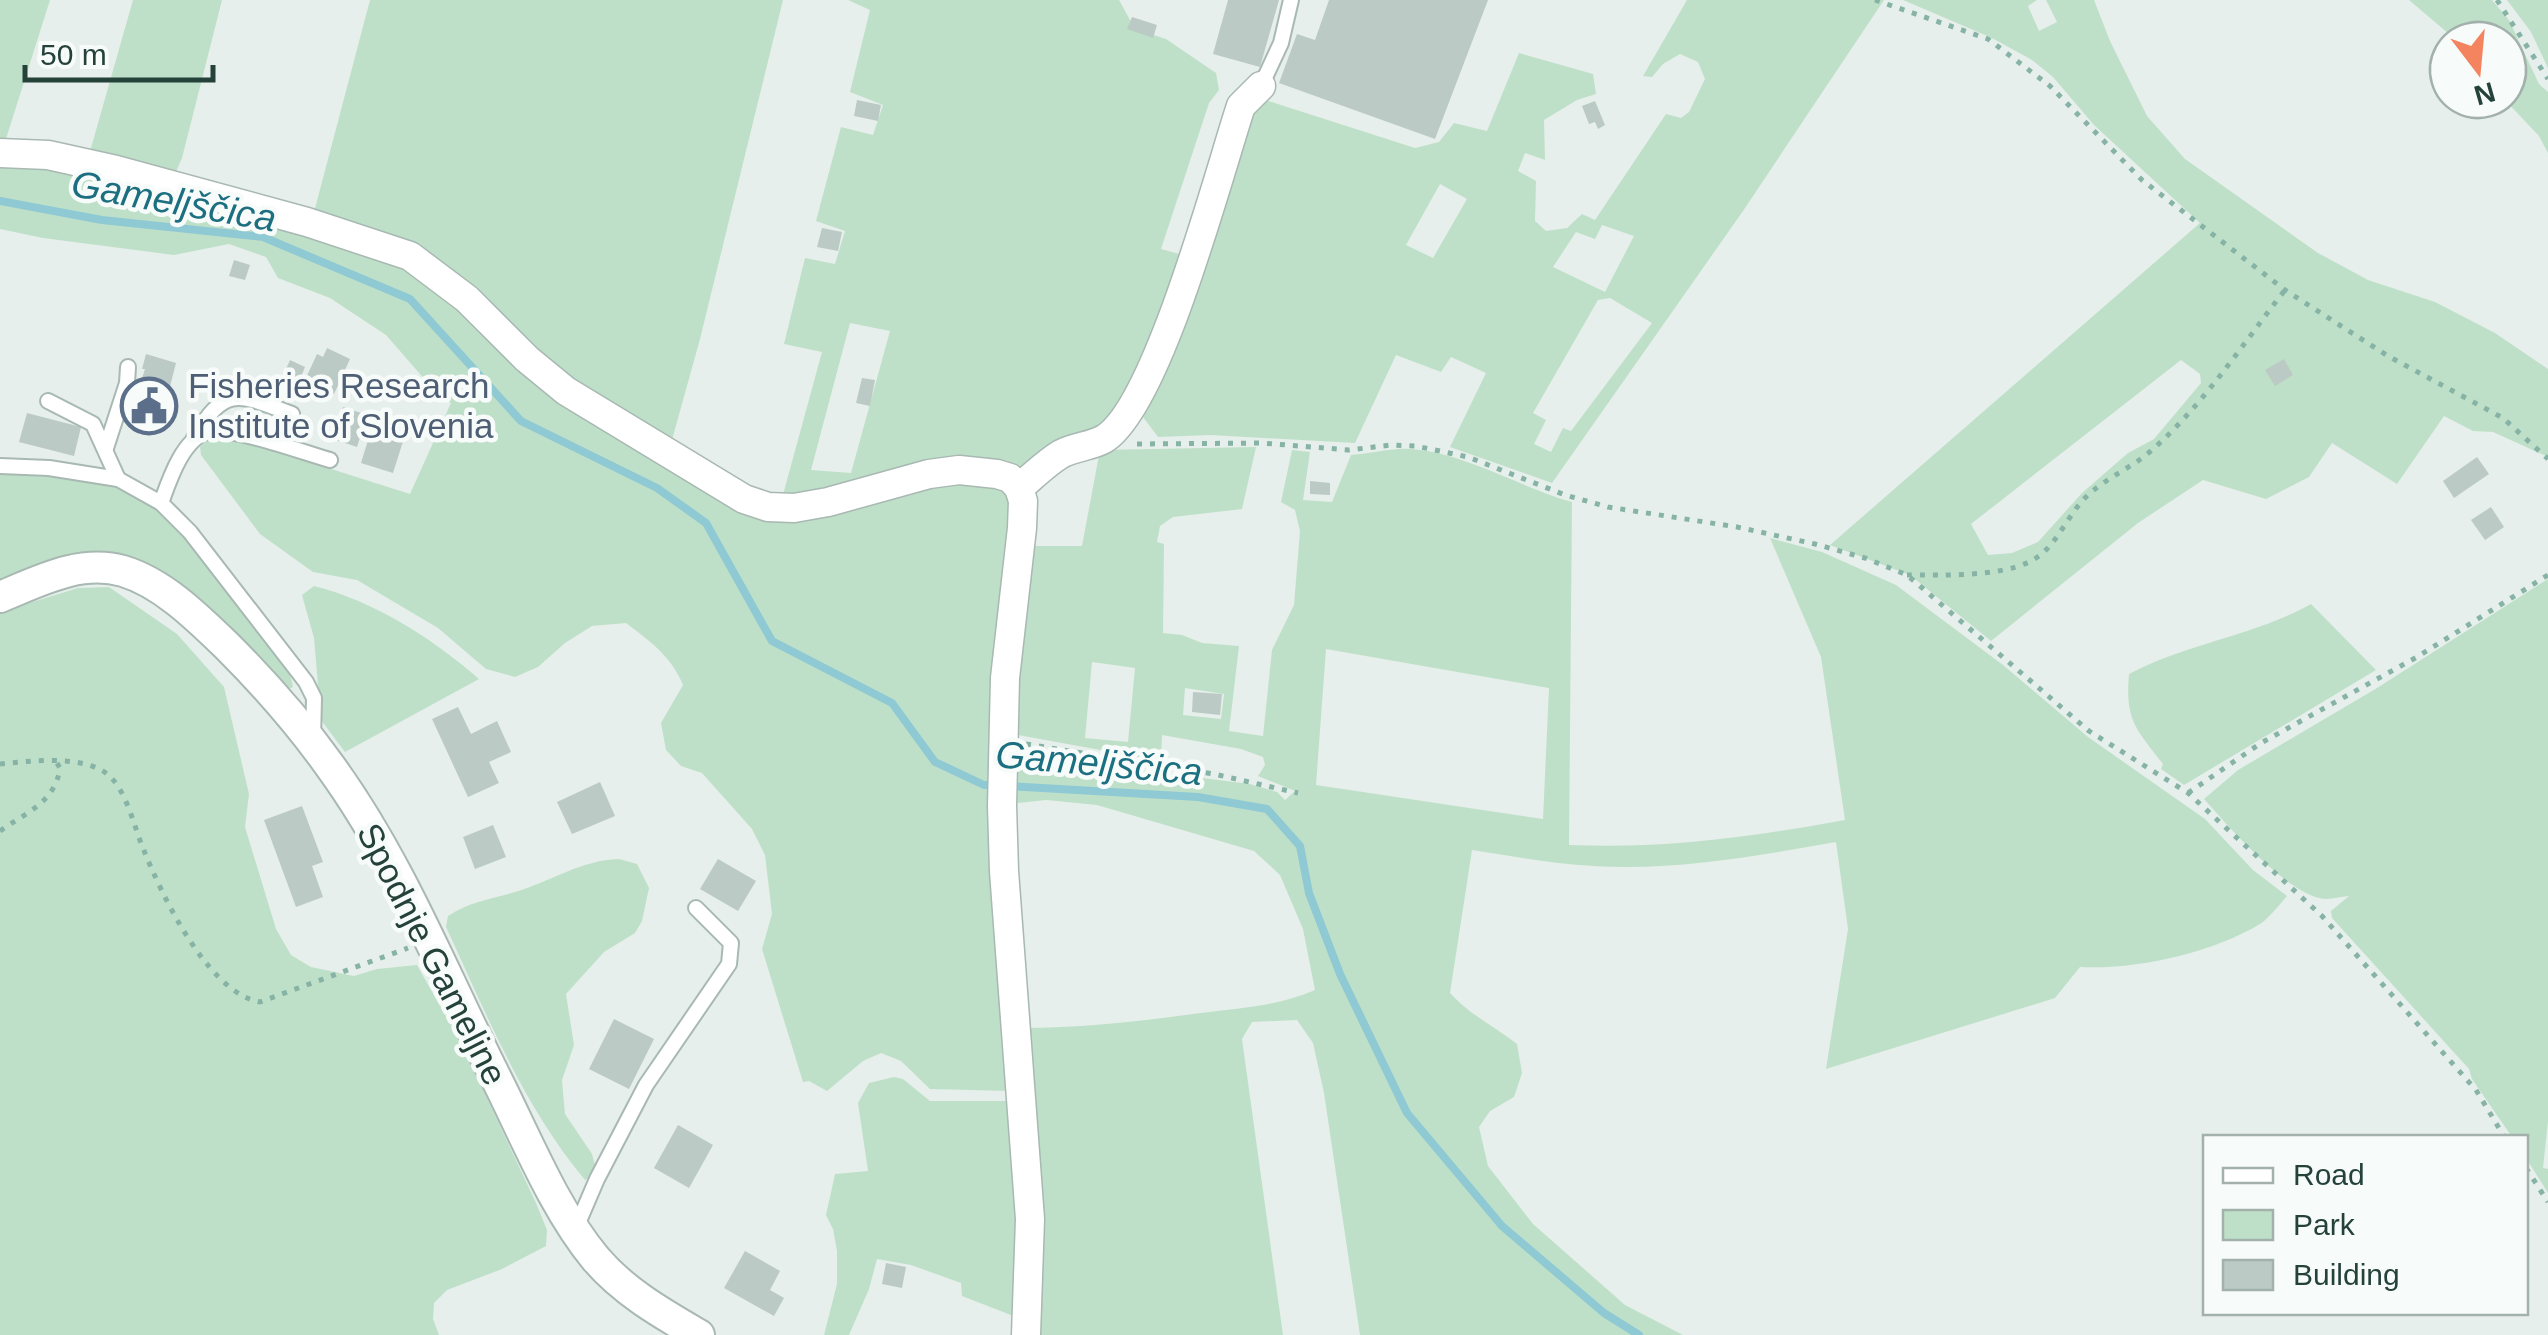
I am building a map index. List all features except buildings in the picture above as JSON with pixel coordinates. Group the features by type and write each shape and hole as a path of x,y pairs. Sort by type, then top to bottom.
{"street":[{"path":"1019,488 1058,456 1104,439 1124,418 1146,381 1174,316 1241,106 1261,86"},
{"path":"0,153 48,155 116,170 307,222 410,256 467,299 566,391 744,499 768,507 794,508 929,474 978,470 1010,478 1019,488 1023,501 1022,528 1005,678 1002,806 1030,1219 1026,1335"},
{"name":"Spodnje Gameljne","path":"0,598 70,571 92,568 125,572 170,596 216,635 312,742 354,804 429,940 539,1164 596,1259 628,1288 699,1335"}],"lane":[{"path":"1261,86 1281,43 1291,0"},
{"path":"106,448 128,367"},
{"path":"160,503 208,412 224,399 239,397 292,414"},
{"path":"48,401 92,424 118,479"},
{"path":"191,443 206,432 226,431 330,460"},
{"path":"0,466 50,468 118,479 160,503 190,532 306,682 314,698 316,732 312,742"},
{"path":"576,1229 646,1085 730,964 731,943 696,908"}],"path":[{"path":"1875,0 1988,39 2050,86 2142,180 2284,290 2388,356 2503,418 2548,458"},
{"path":"2498,0 2548,79"},
{"path":"1907,576 2027,564 2050,548 2066,520 2089,494 2150,452 2217,381 2284,290"},
{"path":"1104,439 1130,444 1262,443 1330,450 1416,446 1468,457 1565,495 1608,507 1659,518 1737,527 1815,544 1865,558 1907,576 2089,730 2188,792 2322,916 2476,1090 2504,1135"},
{"path":"2188,792 2261,743 2417,657 2548,575"},
{"path":"1003,753 1046,746 1214,774 1298,794"},
{"path":"0,764 55,761 101,769 119,788 174,918 216,973 243,1000 260,1002 429,940"},
{"path":"0,832 35,811 58,782 60,768 55,761"},
{"path":"2528,1171 2548,1202"}],"green space":[{"path":"0,0 50,0 4,145 0,144"},
{"path":"133,0 222,0 174,176 89,155"},
{"path":"370,0 783,0 670,447 571,385 458,279 313,216"},
{"path":"848,0 1119,0 1135,29 1166,39 1216,73 1219,90 1209,103 1161,249 1183,255 1147,359 1107,422 1021,471 781,502 822,352 784,344 805,258 835,264 845,231 816,221 841,127 873,135 883,105 850,92 870,10","holes":["850,323 890,331 851,473 811,470"]},
{"path":"1687,0 1884,0 1743,211 1552,483 1450,447 1486,373 1451,357 1441,372 1396,355 1355,443 1211,435 1158,437 1137,409 1259,98 1415,148 1439,142 1454,123 1487,131 1519,53 1593,74 1596,94 1577,100 1544,120 1545,160 1525,153 1518,171 1536,181 1535,221 1546,231 1567,228 1582,214 1595,220 1666,114 1681,118 1689,112 1705,79 1698,62 1680,54 1663,64 1652,77 1643,76","holes":["1440,184 1467,199 1433,258 1406,245","1602,225 1634,236 1605,292 1553,267 1576,232 1595,239","1610,298 1652,323 1571,431 1563,428 1551,452 1534,444 1546,420 1533,413 1598,300"]},
{"path":"1903,0 2037,0 2028,6 2039,31 2057,22 2046,0 2094,0 2147,116 2185,159 2318,253 2368,280 2435,302 2495,333 2548,369 2548,457 2493,432 2473,431 2444,416 2397,484 2332,443 2309,477 2266,499 2203,480 2138,523 1991,641 1910,575 1830,545 2200,223 2094,125 2053,77 2032,60 1992,38","holes":["2181,360 2200,374 2201,383 2154,439 2128,453 2082,493 2038,542 2012,553 1988,555 1971,524"]},
{"path":"2409,0 2492,0 2509,20 2432,20"},
{"path":"2507,0 2548,0 2548,68 2528,28 2528,20 2522,20"},
{"path":"2528,61 2539,84 2548,92 2548,153 2524,120 2528,120"},
{"path":"0,158 41,161 408,263 753,510 949,483 1006,488 1015,506 1009,1091 930,1089 901,1061 881,1053 863,1061 827,1091 809,1081 803,1082 762,949 772,914 765,855 752,829 702,773 681,766 666,750 661,723 683,685 659,650 626,623 592,626 538,667 515,677 486,669 438,628 357,580 313,572 260,534 201,455 200,447 209,439 227,436 410,494 451,403 434,390 386,335 330,298 278,278 266,257 229,244 174,255 0,229"},
{"path":"1256,447 1242,509 1173,517 1160,526 1157,542 1164,544 1163,633 1202,643 1239,646 1229,731 1263,736 1272,650 1294,605 1300,531 1295,510 1281,502 1292,450 1310,452 1303,500 1332,502 1351,455 1419,450 1464,461 1572,502 1569,845 1708,840 1845,820 1821,657 1770,538 1822,552 1896,585 2003,665 2088,737 2205,819 2253,870 2287,896 2260,924 2220,943 2173,958 2125,966 2080,967 2055,998 1826,1069 1848,929 1836,842 1746,857 1623,867 1532,860 1472,850 1450,993 1517,1044 1522,1073 1514,1097 1490,1111 1479,1127 1488,1166 1533,1224 1625,1305 1683,1335 1360,1335 1324,1093 1313,1043 1297,1020 1252,1022 1242,1039 1283,1335 1035,1335 1022,1028 1112,1024 1245,1008 1315,990 1303,929 1280,875 1254,851 1097,805 1046,800 1009,804 1012,758 1046,752 1131,769 1250,784 1277,792 1285,800 1295,791 1258,776 1265,765 1263,757 1241,749 1162,735 1161,761 1018,735 1013,729 1027,546 1082,546 1100,450","holes":["1326,649 1549,688 1543,819 1316,785","1092,662 1135,668 1128,742 1085,738","1185,688 1224,694 1221,719 1183,715"]},
{"path":"0,471 88,480 122,490 154,508 197,551 274,650 293,687 286,690 160,572 0,584"},
{"path":"2548,579 2548,1121 2543,1168 2548,1169 2548,1193 2528,1161 2528,1135 2511,1135 2469,1069 2332,918 2331,911 2349,896 2319,898 2290,883 2257,856 2204,799 2238,770 2377,688"},
{"path":"314,586 380,611 442,649 479,679 345,752 321,720 314,638 302,595"},
{"path":"109,587 177,634 224,687 249,794 245,827 276,929 291,955 311,967 354,976 417,965 461,1043 536,1203 547,1230 546,1246 502,1269 447,1290 434,1303 433,1319 439,1335 0,1335 0,612 78,588"},
{"path":"2311,604 2376,670 2184,785 2161,769 2163,764 2134,724 2129,674"},
{"path":"619,859 637,864 649,888 642,921 635,933 604,952 566,994 574,1045 562,1080 565,1114 592,1154 597,1173 585,1180 524,1090 446,927 448,916 472,904 592,863"},
{"path":"894,1077 903,1079 930,1101 1010,1101 1021,1220 1016,1317 962,1296 961,1283 911,1265 877,1259 849,1335 824,1335 837,1284 837,1251 826,1215 835,1174 868,1171 858,1103 869,1083"}],"waterway":[{"name":"Gameljščica","path":"0,201 102,220 263,237 410,299 521,421 657,488 706,523 772,641 892,703 935,762 984,785 995,785"},
{"name":"Gameljščica","path":"1009,786 1198,797 1267,809 1300,846 1309,893 1340,974 1407,1113 1502,1226 1604,1313 1639,1335"}],"place":[{"name":"Fisheries Research Institute of Slovenia","path":"149,406"}]}
